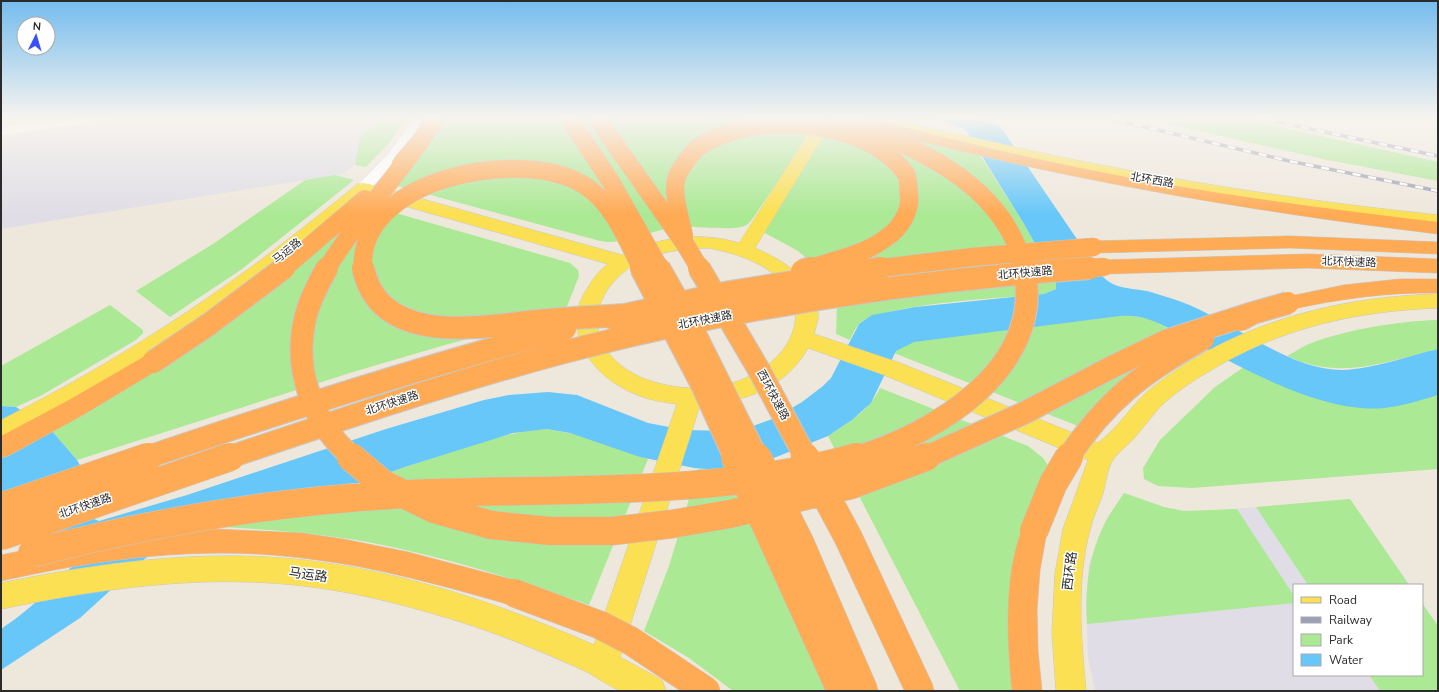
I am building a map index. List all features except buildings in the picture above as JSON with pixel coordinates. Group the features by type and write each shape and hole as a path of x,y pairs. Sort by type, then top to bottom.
{"highway":[{"path":"414,149 349,235 314,293 306,316 302,339 305,381 314,409 325,427 341,448 364,471 397,492 433,508 494,525 554,531 597,532 640,529 719,517 839,488 868,480 954,445 1024,413 1167,341 1254,313 1322,295 1376,287 1438,286"},
{"path":"589,149 610,182 684,312 708,359 800,543 864,691"},
{"name":"西环快速路","path":"619,149 685,244 759,370 848,537 920,691"},
{"path":"685,244 676,191 679,172 686,160 697,149"},
{"path":"754,288 862,251 887,238 902,221 911,198 908,181 901,168 887,154 879,149"},
{"path":"16,561 90,538 160,524 328,500 394,494 631,488 690,484 769,475 821,466 856,458 905,439 929,427 977,395 995,375 1010,353 1022,328 1027,304 1023,260 1016,241 1006,223 984,196 964,179 917,149"},
{"path":"971,149 1134,184 1282,209 1438,228"},
{"path":"1,448 115,385 226,313 334,226 412,153"},
{"path":"624,314 537,321 468,329 421,324 395,314 371,293 363,271 364,250 369,237 377,224 396,205 433,184 474,171 510,168 550,172 582,184 602,200 611,210 703,387 841,691"},
{"name":"北环快速路","path":"1,507 343,393 537,336 624,314 754,288 948,259 1094,247 1290,242 1438,248"},
{"name":"北环快速路","path":"1,536 208,464 430,391 552,355 629,336 764,308 868,291 1025,272 1104,267 1294,261 1438,266"},
{"path":"1027,691 1022,635 1022,603 1027,564 1041,510 1060,472 1091,426 1128,387 1150,370 1178,353 1254,313"},
{"path":"16,561 136,545 194,540 287,544 343,551 457,577 514,593 587,619 631,641 706,691"}],"main road":[{"path":"745,250 807,149"},
{"name":"北环西路","path":"1003,149 1074,166 1223,193 1324,208 1438,221"},
{"path":"363,188 624,262"},
{"name":"马运路","path":"1,431 39,412 134,359 217,305 284,254 363,188"},
{"path":"682,243 715,243 745,250 775,264 797,286 805,307 806,318 802,338 787,361 766,378 731,392 689,405 661,393 633,384 602,361 593,347 587,332 586,322 589,303 599,284 606,276 624,262 652,249 682,243"},
{"path":"802,338 892,369 1102,455 1123,436 1154,398 1206,360 1261,336 1311,318 1349,310 1390,304 1438,301"},
{"path":"651,691 603,664 689,405"},
{"name":"西环路","path":"1071,691 1067,640 1069,566 1079,521 1102,455"},
{"name":"马运路","path":"14,593 117,575 187,570 272,570 313,575 375,586 435,601 494,619 556,643 603,664"}],"street":[{"path":"363,188 399,149"}],"shaded area":[{"path":"1,149 358,149 355,165 342,174 1,229"},
{"path":"1124,493 1164,507 1184,511 1209,511 1350,499 1409,584 1293,584 1293,676 1423,676 1423,604 1438,626 1438,691 1095,691 1088,657 1086,602 1089,564 1103,527"}],"green space":[{"path":"358,149 383,149 366,167 355,165"},
{"path":"423,149 799,149 747,225 732,228 670,228 621,241 600,241 397,186"},
{"path":"814,149 957,149 980,155 1024,224 1056,281 1056,289 1044,294 918,306 893,311 872,317 859,324 850,340 836,334 837,304 811,262 798,251 765,233 764,230"},
{"path":"1280,149 1381,149 1438,162 1438,181"},
{"path":"335,175 354,180 242,269 170,317 136,291 213,244 305,180"},
{"path":"378,208 570,263 578,270 579,276 562,319 475,337 445,345 353,372 77,460 51,430 337,233"},
{"path":"110,305 143,330 143,333 136,340 42,395 16,407 1,406 1,366"},
{"path":"1126,315 1151,319 1187,339 1078,426 894,353 903,345 922,340"},
{"path":"1438,320 1438,349 1381,364 1344,368 1326,367 1307,363 1287,356 1311,343 1344,333 1391,324"},
{"path":"1244,367 1287,387 1384,408 1438,395 1438,469 1192,488 1158,486 1144,479 1143,468 1160,440 1215,387"},
{"path":"880,388 1028,446 1043,458 1052,471 1021,691 960,691 828,436 858,415 876,396"},
{"path":"547,429 584,436 648,459 589,605 519,581 472,567 379,544 311,534 221,527 491,440 533,430"},
{"path":"698,469 737,469 837,691 733,691 689,658 644,631 669,566"},
{"path":"1124,493 1164,507 1184,511 1237,509 1293,594 1293,603 1087,624 1087,587 1091,563 1098,539 1110,514"},
{"path":"1350,499 1408,584 1307,584 1256,507"},
{"path":"1423,604 1438,626 1438,691 1380,691 1370,676 1423,676"}],"water":[{"path":"978,149 1016,149 1102,276 1117,286 1147,291 1179,301 1198,309 1281,353 1302,362 1323,368 1343,370 1354,369 1390,362 1438,349 1438,395 1385,408 1361,408 1337,404 1287,388 1262,377 1238,366 1168,328 1141,317 1120,316 914,342 896,351 871,403 852,420 828,436 769,460 719,470 694,468 640,457 570,433 547,429 513,433 408,466 283,509 192,536 148,556 80,618 1,670 1,629 44,595 70,569 106,528 38,543 1,513 1,406 16,407 51,430 77,460 82,469 94,519 99,521 187,495 386,429 484,400 509,395 548,392 577,395 648,423 685,430 728,431 750,427 775,418 802,402 823,386 831,378 859,324 872,315 915,307 1044,294 1056,289 1056,281 1024,224"}],"railway":[{"path":"1240,149 1289,161 1438,191"},
{"path":"1406,149 1438,156"}]}
